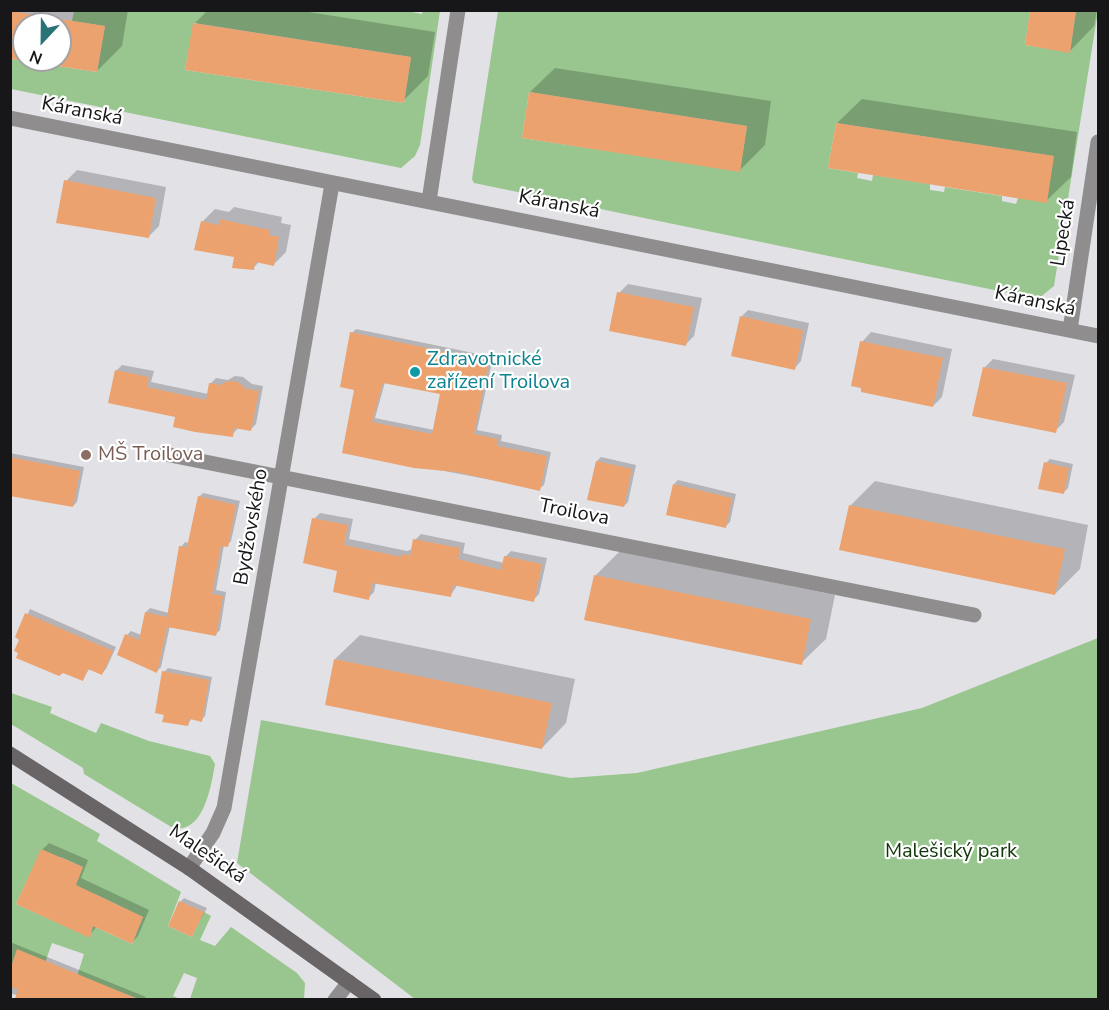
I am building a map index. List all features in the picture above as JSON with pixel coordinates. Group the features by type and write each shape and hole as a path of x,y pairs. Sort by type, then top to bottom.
{"street":[{"path":"429,201 458,10"},
{"name":"Káranská","path":"10,118 1098,336"},
{"name":"Lipecká","path":"1070,330 1098,142"},
{"name":"Bydžovského","path":"189,868 213,833 224,808 332,184"},
{"name":"Troilova","path":"165,454 974,615"},
{"name":"Malešická","path":"10,754 189,868 374,999"},
{"path":"335,999 349,982"}],"green space":[{"path":"401,10 422,14 423,11 440,11 420,145 415,156 401,168 11,89 10,59 12,59 12,72 72,72 72,68 97,72 105,26 72,21 74,11","holes":["194,23 411,57 404,103 185,70"]},
{"path":"498,11 1030,11 1025,45 1070,52 1076,11 1098,11 1054,286 1038,299 474,183 472,179","holes":["529,92 747,126 740,171 522,138","836,123 1053,156 1018,198 1016,204 1002,201 1002,196 945,187 944,192 930,190 930,184 873,175 872,181 857,178 858,173 828,168"]},
{"name":"Malešický park","path":"1098,638 1098,999 415,999 237,863 261,720 570,778 637,773 922,708"},
{"path":"11,693 52,707 50,713 96,733 101,723 149,741 210,756 215,764 208,795 199,816 192,824 184,828 173,828 84,774 83,768 11,724"},
{"path":"11,783 100,834 97,841 181,892 168,926 192,937 204,912 211,916 200,940 215,946 231,927 297,973 305,983 304,999 190,999 197,978 184,973 173,996 180,999 139,999 107,987 102,999 70,999 84,954 52,943 44,966 11,970","holes":["61,857 83,867 56,922 16,904 28,878 41,884 57,867","95,894 143,917 132,944 82,921"]}],"building":[{"path":"1030,10 1076,10 1070,53 1025,45"},
{"path":"10,11 16,12 12,12 12,59 10,59"},
{"path":"72,21 105,26 97,72 72,68"},
{"path":"193,23 411,57 404,103 185,70"},
{"path":"529,92 747,126 740,172 522,138"},
{"path":"836,123 1054,156 1047,203 828,168"},
{"path":"64,180 156,198 149,238 56,223"},
{"path":"220,219 270,230 269,235 279,237 274,266 255,262 254,270 232,268 234,257 194,250 201,221 219,225"},
{"path":"617,292 694,307 686,346 609,331"},
{"path":"740,316 803,330 795,370 731,356"},
{"path":"350,332 489,361 474,434 498,439 497,446 547,456 540,491 456,472 414,468 342,453 354,390 340,387","holes":["383,383 440,394 432,434 372,422"]},
{"path":"860,341 943,358 933,407 861,392 861,388 851,386"},
{"path":"983,367 1067,383 1056,433 972,416"},
{"path":"115,370 149,377 147,387 206,400 209,383 221,385 228,381 238,382 246,389 259,391 251,431 234,428 233,437 195,432 173,427 175,417 108,403"},
{"path":"10,457 80,471 73,507 10,496"},
{"path":"596,461 632,469 624,507 587,500"},
{"path":"1044,462 1069,468 1064,494 1038,489"},
{"path":"673,484 732,498 726,528 666,515"},
{"path":"198,496 236,505 228,547 221,546 212,594 223,596 216,636 167,627 157,673 117,655 125,634 139,640 145,612 167,617 179,546 187,547"},
{"path":"849,505 1065,549 1055,595 839,550"},
{"path":"312,518 348,525 344,545 402,557 402,554 410,556 413,539 460,548 458,559 501,570 504,556 542,564 534,602 453,585 451,597 372,583 369,600 333,592 337,571 303,563"},
{"path":"594,575 811,619 802,665 584,620"},
{"path":"25,613 113,651 102,675 88,669 83,681 63,673 59,676 16,658 18,653 14,651 19,640 15,637"},
{"path":"334,659 552,703 542,749 325,705"},
{"path":"162,671 209,680 202,722 190,719 188,726 162,722 164,715 155,713"},
{"path":"41,849 83,867 76,885 143,917 132,944 93,926 90,938 16,904"},
{"path":"179,901 204,912 192,937 168,926"},
{"path":"17,949 133,997 133,999 15,999 18,989 10,987 10,970"}],"place":[{"name":"Zdravotnické zařízení Troilova","path":"415,372"},
{"name":"MŠ Troilova","path":"86,455"}]}
